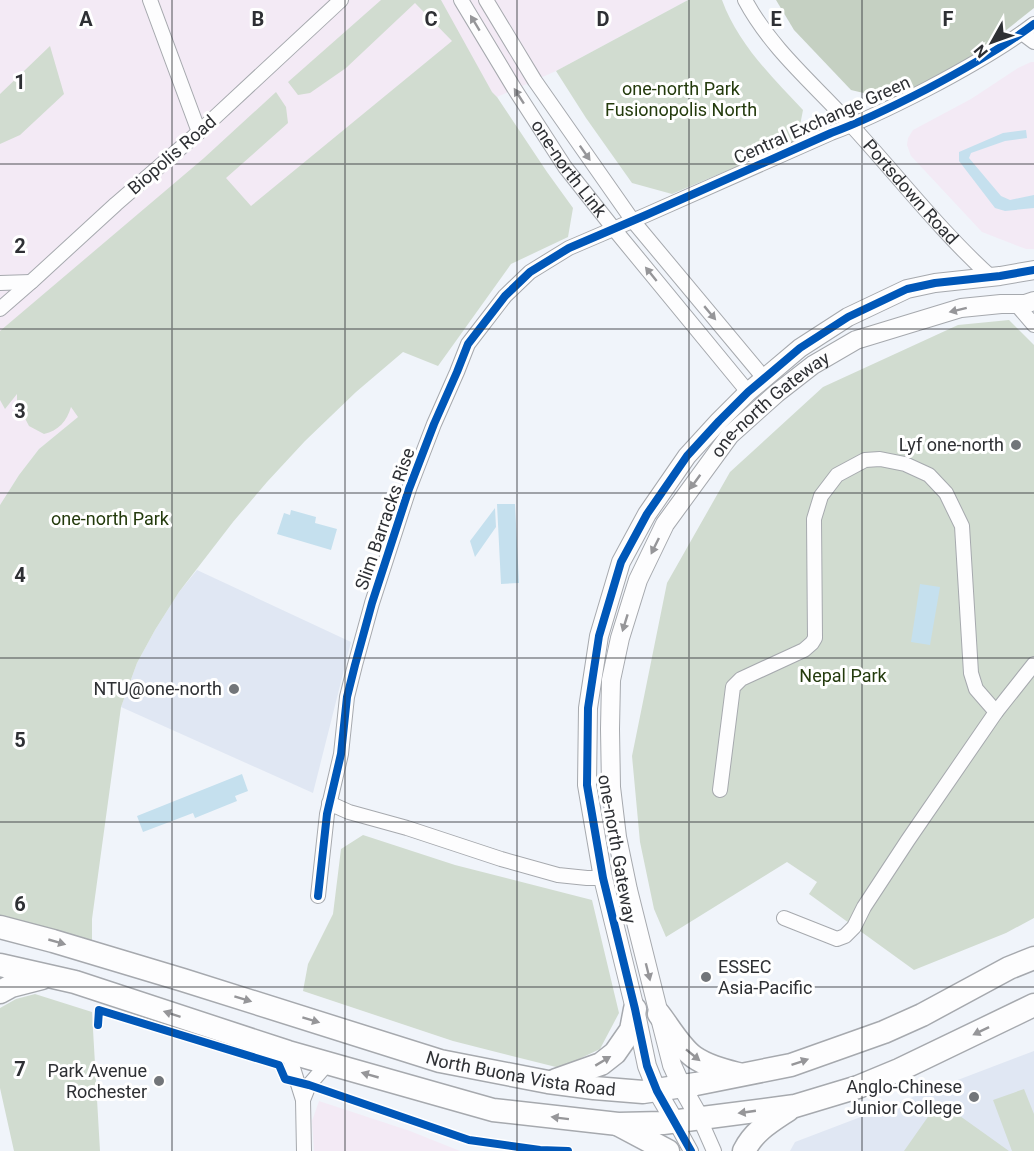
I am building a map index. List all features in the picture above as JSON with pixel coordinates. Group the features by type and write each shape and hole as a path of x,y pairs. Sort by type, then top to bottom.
{"main road":[{"name":"North Buona Vista Road","path":"0,927 161,973 440,1061 548,1082 633,1091 657,1091 682,1087 791,1065 884,1032 922,1015 1009,968 1034,958"},
{"path":"1009,968 1034,950"},
{"name":"North Buona Vista Road","path":"0,965 75,982 288,1052 493,1110 618,1124 663,1123 795,1106 858,1087 899,1070 1034,1005"},
{"path":"0,992 20,982 50,976"},
{"path":"548,1082 601,1064 615,1053 631,1030 635,1009"},
{"path":"659,1014 694,1057 713,1067 743,1075"},
{"path":"744,1151 753,1136 764,1125 795,1106"},
{"path":"618,1124 668,1151"}],"street":[{"path":"150,0 199,132"},
{"name":"Biopolis Road","path":"0,309 199,132 341,0"},
{"name":"one-north Link","path":"461,0 565,167 761,407"},
{"name":"one-north Link","path":"486,0 535,81 633,221 777,393"},
{"name":"Portsdown Road","path":"745,0 754,17 800,73 852,126 942,229 991,277 1025,303 1034,325"},
{"name":"Central Exchange Green","path":"614,229 898,104 966,69 1034,24"},
{"path":"1022,33 1034,42"},
{"name":"Slim Barracks Rise","path":"318,897 329,803 341,754 347,697 372,603 409,489 468,344 506,296 530,272 569,248 614,229"},
{"name":"one-north Gateway","path":"674,1120 657,1091 647,1066 603,878 587,785 588,708 599,636 621,562 647,514 687,456 748,392 800,348 848,317 907,289 1034,270"},
{"path":"0,282 31,282"},
{"name":"one-north Gateway","path":"699,1117 672,1065 628,890 617,837 611,787 611,680 620,638 638,580 665,524 730,435 777,393 813,365 856,340 961,308 1025,303"},
{"path":"720,790 733,687 741,679 804,650 812,644 815,638 814,519 816,511 821,496 837,476 865,460 880,459 905,464 929,475 946,493 962,526 971,673 976,689 996,712"},
{"path":"784,918 837,939 849,933 908,840 996,712 1034,664"},
{"path":"329,803 349,812 558,875 603,878"},
{"path":"288,1052 303,1100 304,1151"},
{"path":"303,1100 309,1085 328,1063"},
{"path":"699,1117 714,1151"},
{"path":"674,1120 691,1151"}],"shaded area":[{"path":"0,0 688,0 556,71 497,97 492,93 219,302 39,449 0,505"},
{"path":"1034,62 1034,249 1026,249 982,232 911,156 907,145 913,130 971,99"},
{"name":"NTU@one-north","path":"197,570 351,642 313,793 121,707 137,663 155,630 179,592"},
{"name":"Anglo-Chinese Junior College","path":"1034,1051 1034,1151 790,1151 795,1142"},
{"path":"319,1101 410,1131 460,1151 314,1151 312,1121"}],"green space":[{"name":"one-north Park","path":"381,0 441,0 492,92 573,208 568,237 511,264 438,366 403,352 356,392 305,441 267,482 179,592 137,663 121,707 92,919 92,947 0,927 0,505 39,449 78,417 71,407 61,425 44,434 29,426 17,403 17,394 5,409 0,400 0,331 204,158 276,92 286,107 288,123 226,178 251,206 452,41 415,3 346,68 310,93 298,95 288,82"},
{"name":"one-north Park Fusionopolis North","path":"688,0 722,0 746,45 803,110 797,141 672,194 632,183 556,71"},
{"path":"776,0 1034,0 1034,8 951,71 893,100 851,90 794,30"},
{"path":"50,46 64,94 20,135 0,144 0,94"},
{"name":"Nepal Park","path":"1009,320 1034,345 1034,918 1006,933 914,970 809,894 817,882 787,862 666,937 654,909 640,842 632,756 667,583 730,472 823,387 958,325"},
{"path":"363,835 455,865 592,900 619,1013 600,1049 560,1068 453,1041 303,991 308,964 333,914 341,849"},
{"path":"35,994 92,1012 100,1151 14,1151 0,1088 0,1008 16,999"},
{"path":"1024,1089 1034,1114 1034,1151 1012,1151 993,1100"},
{"path":"939,1101 1009,1151 904,1151"}],"water":[{"path":"1026,130 1027,138 1005,141 971,153 969,158 1001,196 1010,200 1034,195 1034,208 1005,211 995,208 959,161 959,152 1003,133"},
{"path":"497,504 515,504 519,583 501,584"},
{"path":"495,508 496,527 475,557 470,541"},
{"path":"291,510 316,517 315,523 337,529 331,550 277,534 284,513 290,515"},
{"path":"920,584 940,587 930,645 911,642"},
{"path":"242,774 248,791 235,796 237,801 195,818 193,813 143,832 137,816"}],"cycle path":[{"path":"318,896 327,814 341,754 347,697 372,603 409,489 468,344 505,296 530,272 569,248 892,107 982,58 1034,24"},
{"path":"691,1151 657,1091 647,1066 603,878 587,785 588,708 599,636 621,562 647,514 687,456 748,392 800,348 848,317 907,289 1034,270"},
{"path":"98,1025 99,1010 279,1065 285,1079 309,1085 469,1140 540,1150 568,1151"}],"place":[{"name":"Lyf one-north","path":"1016,445"},
{"name":"NTU@one-north","path":"234,689"},
{"name":"ESSEC Asia-Pacific","path":"706,977"},
{"name":"Park Avenue Rochester","path":"159,1081"},
{"name":"Anglo-Chinese Junior College","path":"974,1097"}]}
